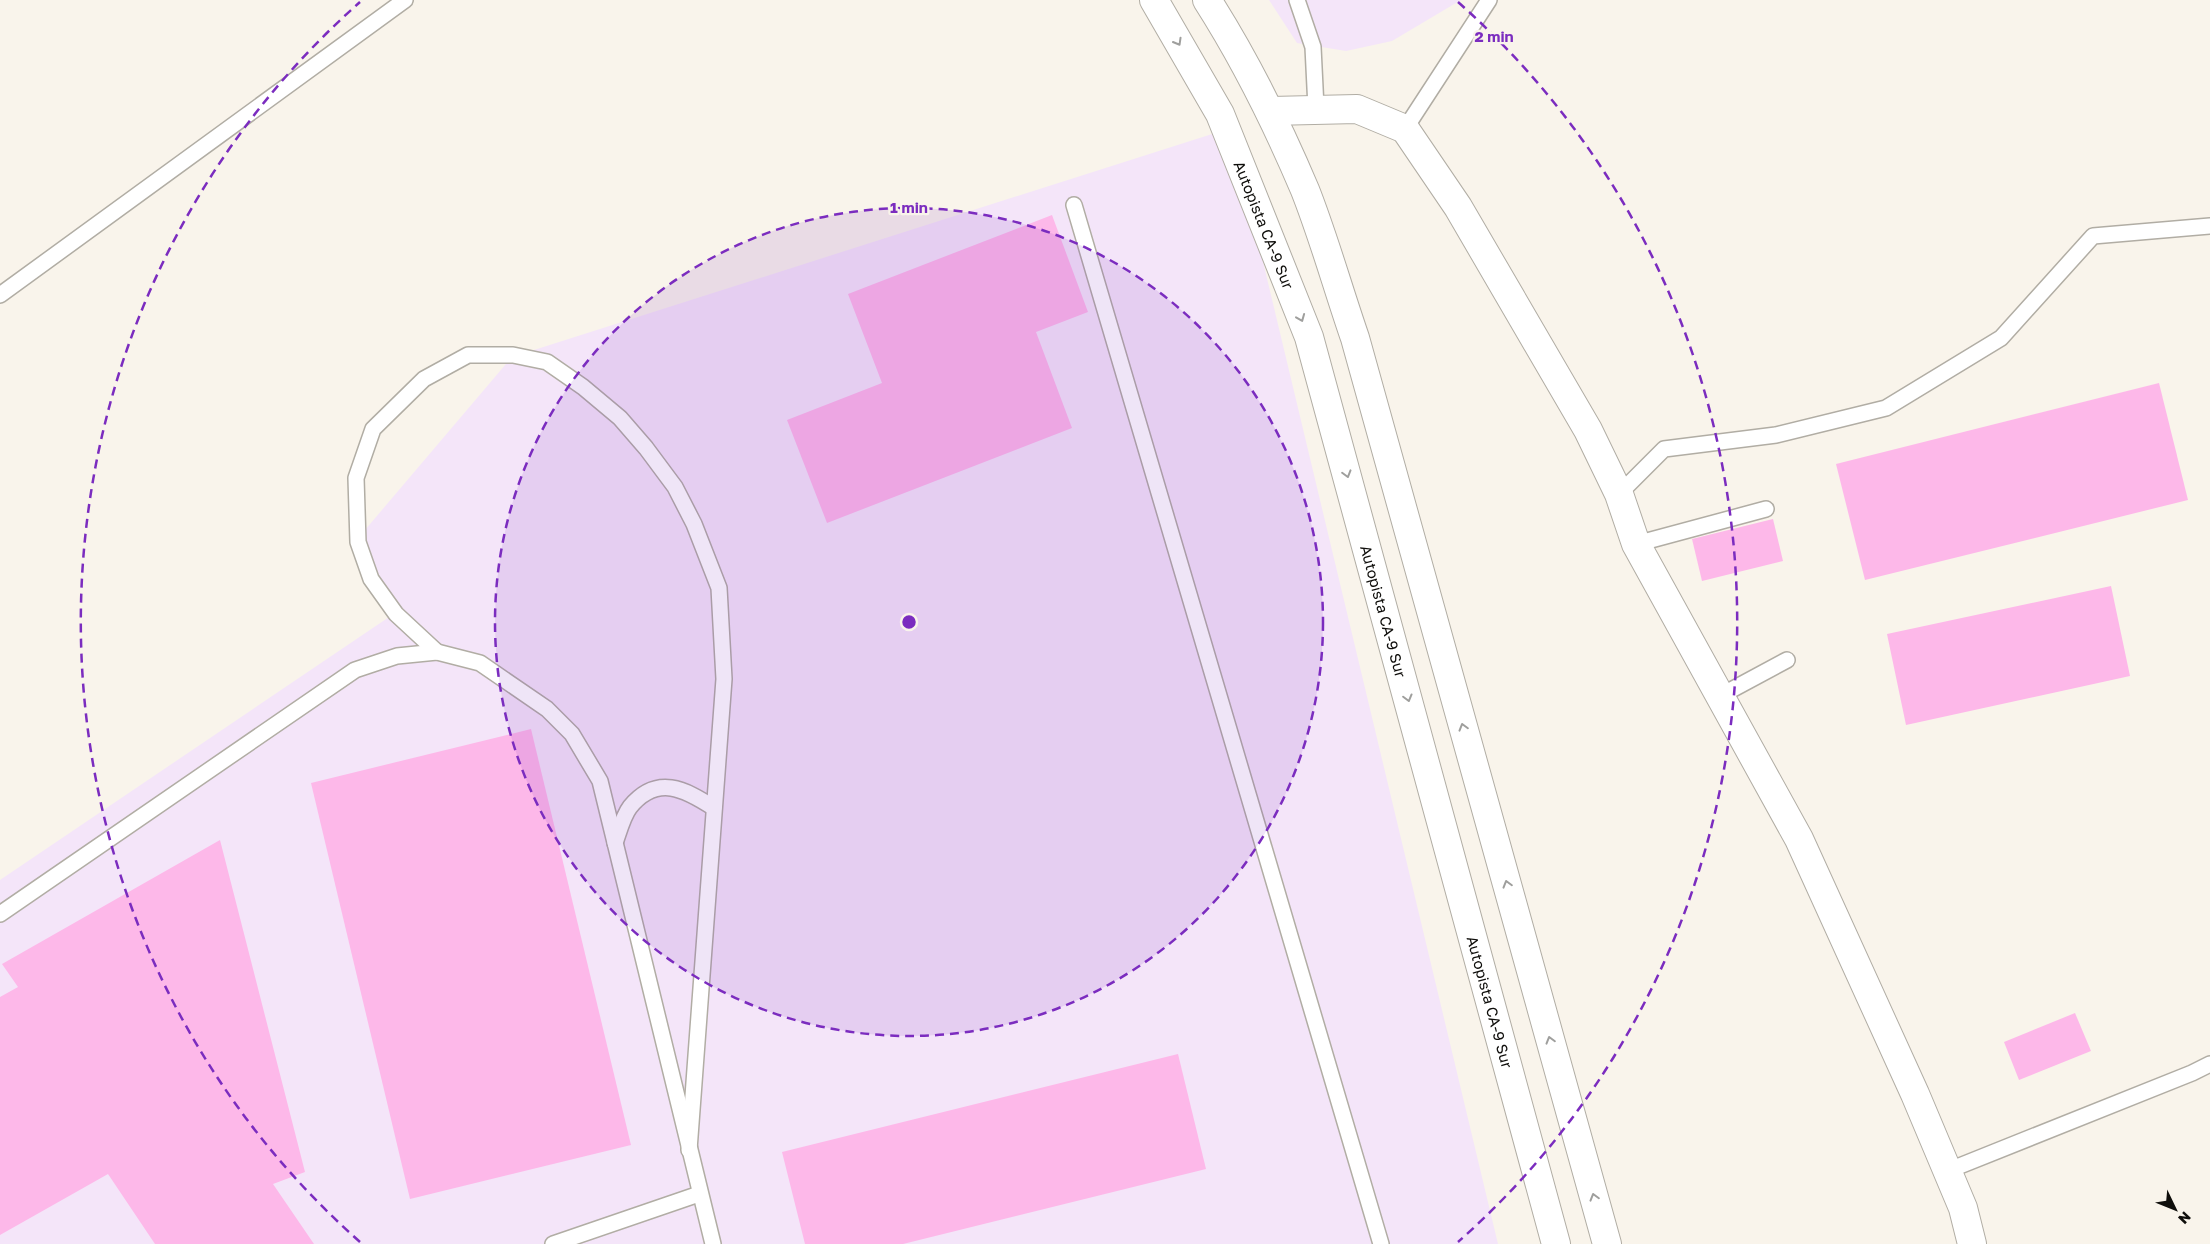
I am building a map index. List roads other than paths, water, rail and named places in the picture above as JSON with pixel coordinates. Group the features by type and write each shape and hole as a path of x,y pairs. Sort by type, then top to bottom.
{"main road":[{"name":"Autopista CA-9 Sur","path":"1154,0 1220,114 1308,337 1556,1244"},
{"path":"1207,0 1234,42 1270,111 1306,192 1355,338 1607,1244"},
{"path":"1270,111 1316,108 1357,109 1405,129 1458,207 1588,430 1618,494 1636,544 1799,839 1948,1171 1963,1208 1972,1244"}],"lane":[{"path":"0,294 405,0"},
{"path":"1297,0 1313,47 1316,108"},
{"path":"1405,129 1488,0"},
{"path":"1074,205 1382,1244"},
{"path":"1618,494 1664,449 1776,434 1886,408 2001,338 2093,236 2210,226"},
{"path":"437,652 396,614 372,579 358,542 356,478 373,429 424,379 468,355 513,355 547,362 583,387 620,418 646,448 675,487 694,524 719,588 724,679 689,1150"},
{"path":"1636,544 1766,509"},
{"path":"0,914 355,670 397,656 437,652 480,663 546,709 572,734 600,781 699,1194 713,1244"},
{"path":"1720,696 1787,660"},
{"path":"615,843 629,808 645,793 667,786 688,791 714,808"},
{"path":"1948,1171 2192,1073 2210,1064"},
{"path":"553,1244 699,1194"}]}
